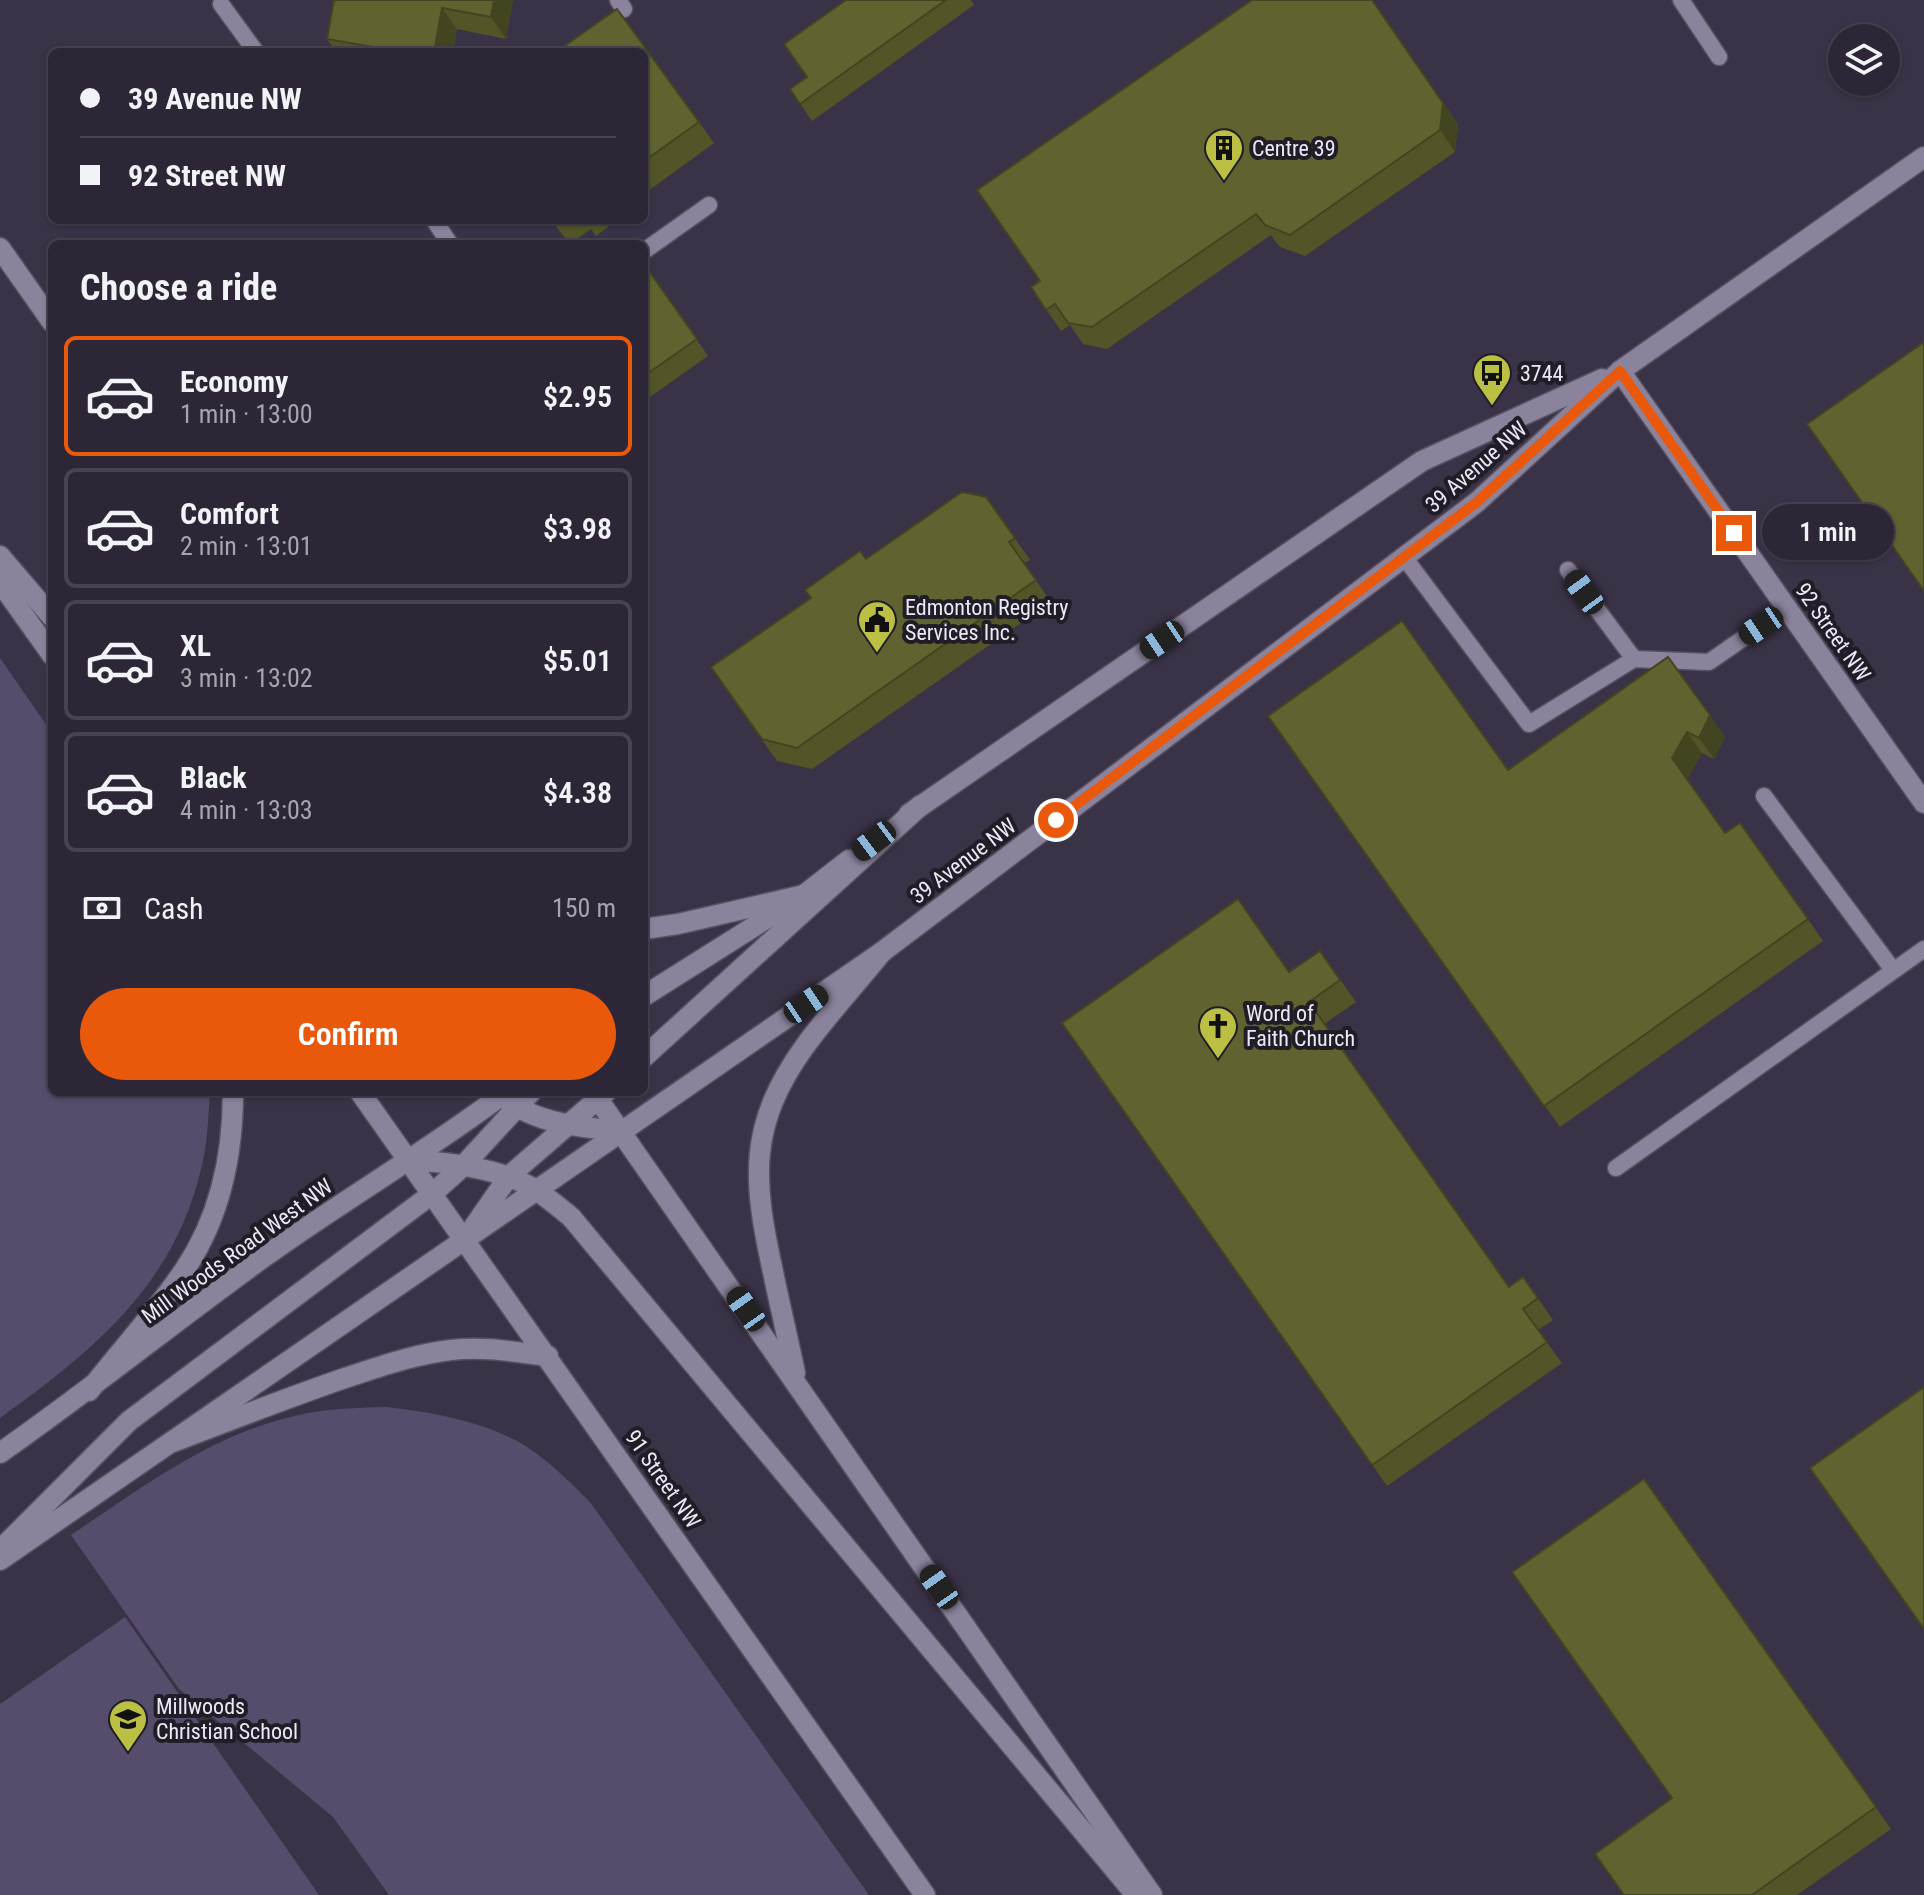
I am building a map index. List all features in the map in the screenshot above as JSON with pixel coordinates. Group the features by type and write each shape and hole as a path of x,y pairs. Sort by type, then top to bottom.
{"main road":[{"name":"39 Avenue NW","path":"464,1241 882,952 1477,502 1620,371 1924,157"},
{"path":"0,248 48,316"},
{"name":"39 Avenue NW","path":"648,993 804,895 921,805 1422,461 1620,371"},
{"name":"92 Street NW","path":"1620,371 1924,803"},
{"path":"0,556 48,612"},
{"path":"0,582 48,649"},
{"path":"648,1053 921,805"},
{"path":"648,928 804,895"},
{"path":"797,1381 760,1210 757,1181 762,1136 780,1089 805,1046 882,952"},
{"path":"89,1391 185,1269 205,1231 221,1191 233,1130 233,1096"},
{"name":"91 Street NW","path":"363,1096 925,1895"},
{"path":"0,1550 129,1421 432,1194 462,1167 511,1096 568,1126 620,1131"},
{"name":"Mill Woods Road West NW","path":"0,1453 89,1391 264,1257 511,1096"},
{"path":"0,1560 464,1241 509,1176 598,1096"},
{"path":"600,1096 620,1131 1152,1895"},
{"path":"408,1161 509,1176 536,1190 571,1217 1136,1895"},
{"path":"173,1442 328,1384 421,1356 449,1350 483,1349 548,1356"}],"lane":[{"path":"1681,0 1719,57"},
{"path":"222,1 253,48"},
{"path":"648,248 709,205"},
{"path":"1404,557 1529,724 1634,659 1709,662 1787,608"},
{"path":"1568,570 1634,659"},
{"path":"1764,796 1893,970"},
{"path":"1616,1168 1924,949"}],"shaded area":[{"path":"0,658 48,727 48,1096 210,1096 204,1156 189,1208 172,1246 151,1280 98,1340 0,1418"},
{"path":"385,1407 457,1419 508,1437 542,1457 590,1502 869,1895 389,1895 333,1817 179,1689 71,1535 180,1464 237,1435 267,1423 310,1413"},
{"name":"Millwoods Christian School","path":"125,1617 319,1895 0,1895 0,1704"}],"building":[{"path":"334,0 494,0 491,17 442,8 435,48 379,48 327,39"},
{"path":"846,0 946,0 800,104 790,89 807,77 784,44"},
{"name":"Centre 39","path":"1252,0 1372,0 1443,103 1440,130 1290,235 1265,225 1256,214 1092,327 1068,323 1055,304 1046,310 1031,287 1040,281 977,190"},
{"path":"617,9 645,48 562,48"},
{"path":"648,52 699,122 648,158"},
{"path":"648,270 697,339 648,373"},
{"path":"1924,342 1924,591 1807,424"},
{"name":"Edmonton Registry Services Inc.","path":"962,492 986,497 1015,538 1009,542 1036,580 797,748 762,739 711,667 811,598 805,590 860,551 866,559"},
{"path":"1402,621 1508,770 1668,657 1710,715 1699,738 1687,732 1672,758 1725,833 1740,823 1808,919 1544,1106 1268,716"},
{"path":"1238,899 1289,972 1320,951 1340,980 1309,1002 1509,1287 1523,1277 1538,1298 1523,1309 1547,1342 1372,1465 1062,1023"},
{"path":"1924,1387 1924,1629 1810,1468"},
{"path":"1644,1479 1876,1807 1752,1895 1624,1895 1595,1854 1672,1798 1512,1572"}],"place":[{"name":"Centre 39","path":"1224,182"},
{"name":"3744","path":"1492,407"},
{"name":"Edmonton Registry Services Inc.","path":"877,654"},
{"name":"Word of Faith Church","path":"1218,1060"},
{"name":"Millwoods Christian School","path":"128,1753"}],"route":[{"path":"1056,820 1477,502 1620,371 1734,533"}]}
